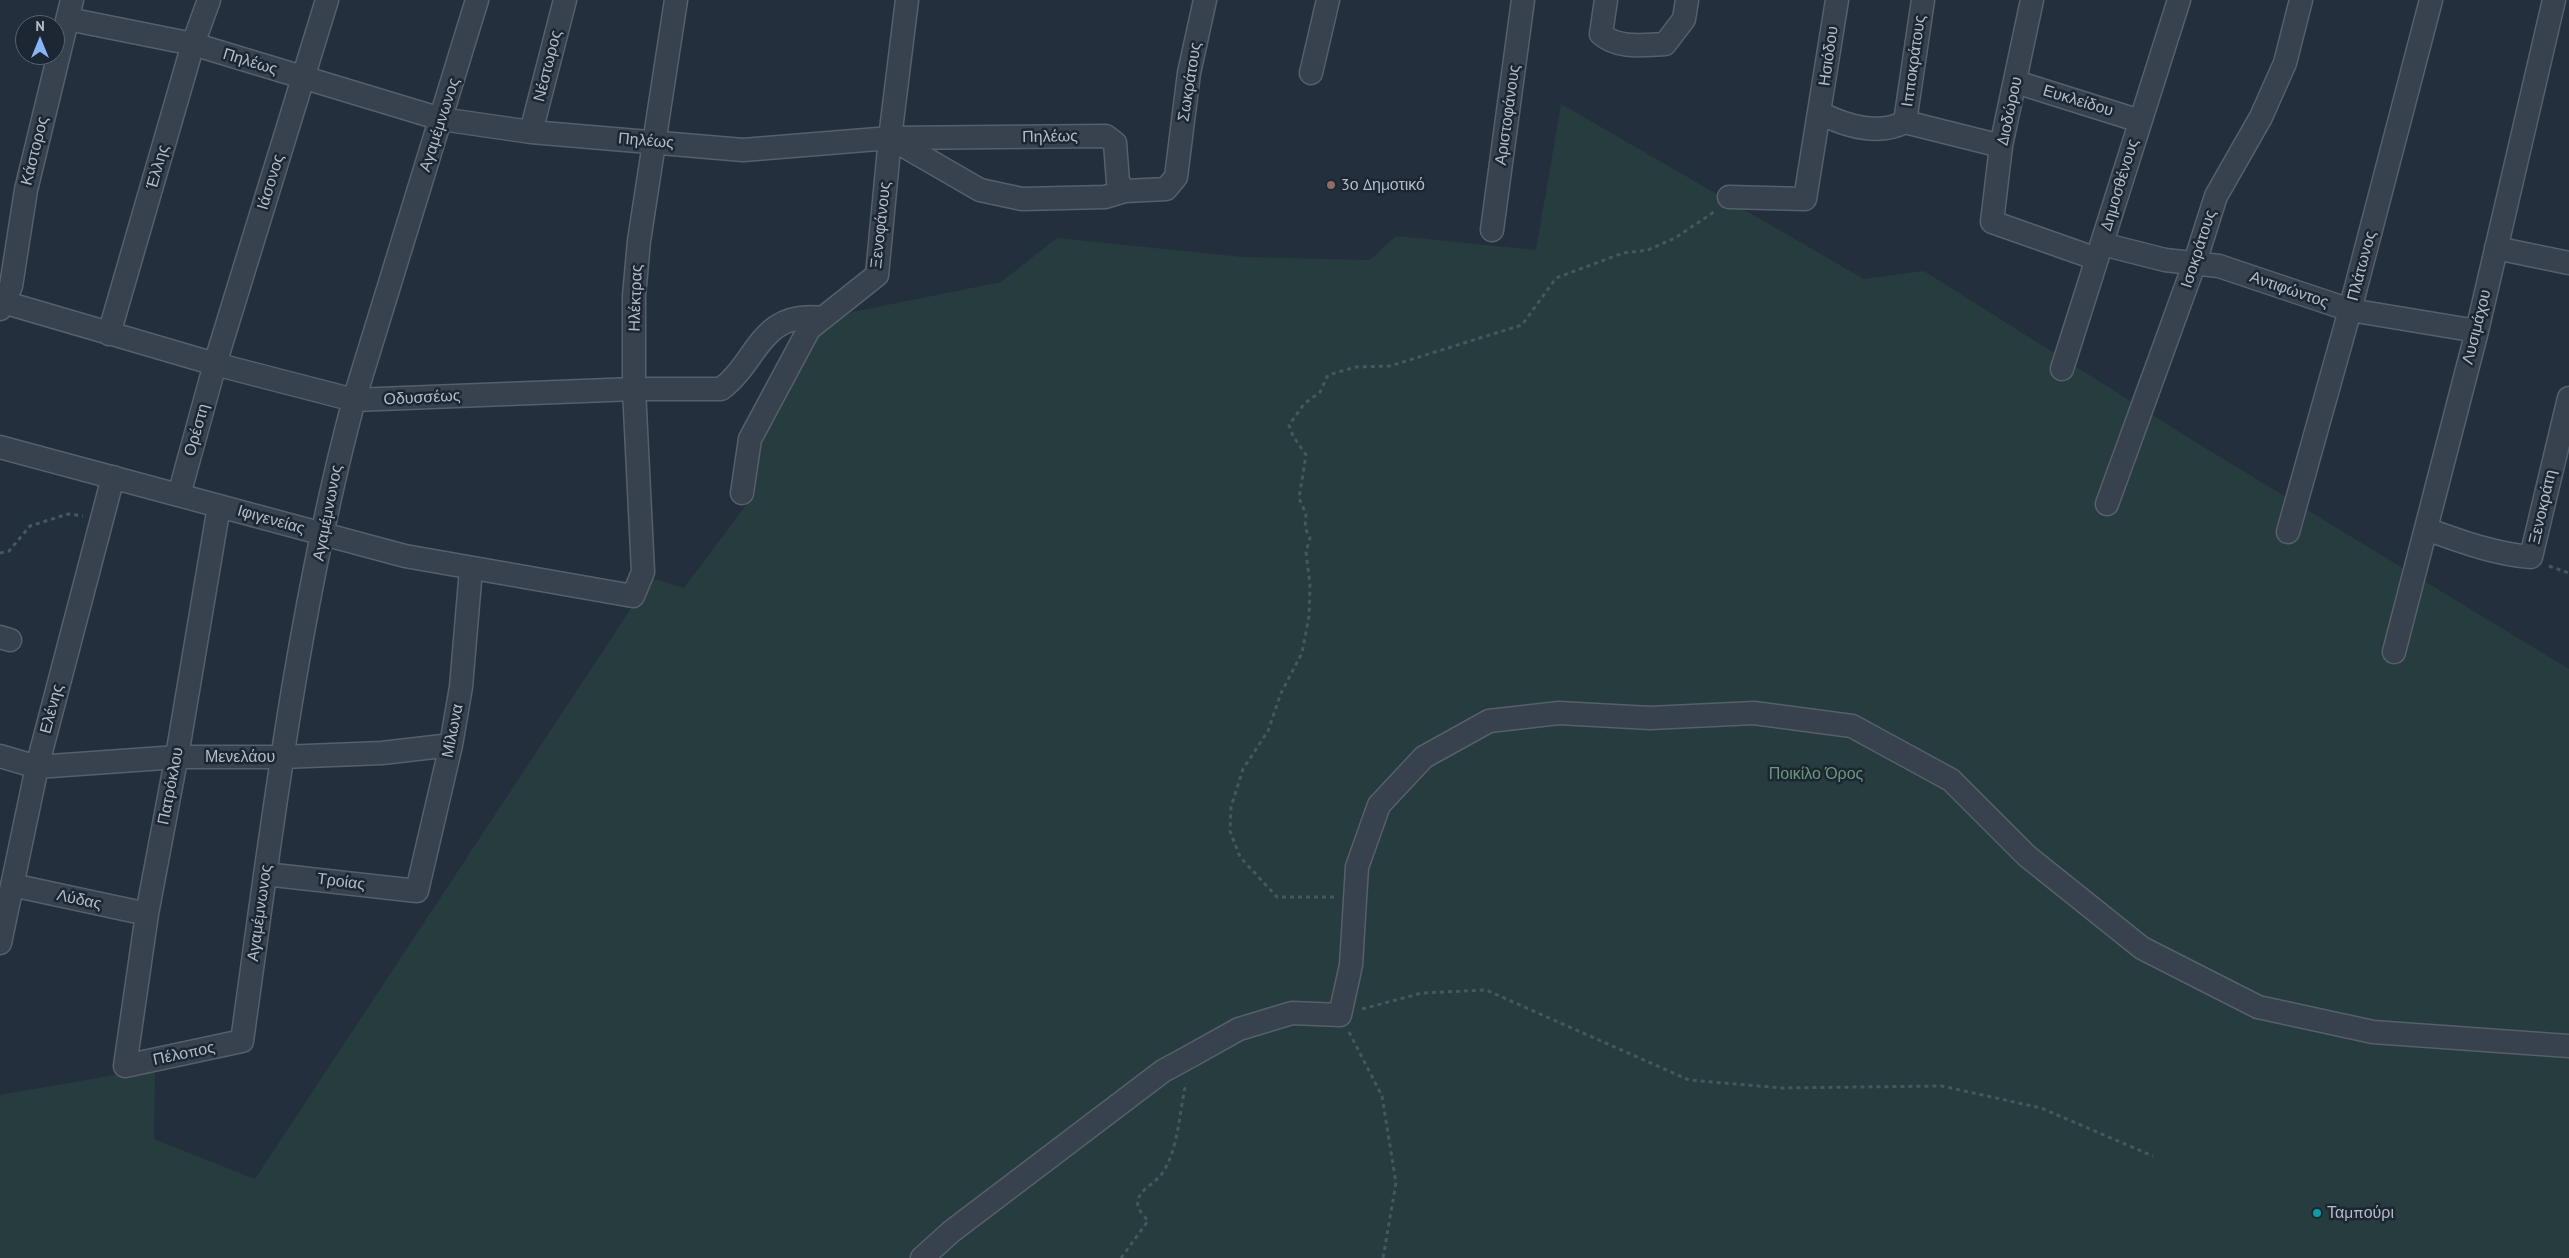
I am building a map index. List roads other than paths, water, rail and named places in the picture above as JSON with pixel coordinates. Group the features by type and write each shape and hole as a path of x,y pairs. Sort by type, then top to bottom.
{"street":[{"name":"Έλλης","path":"109,334 193,44 209,0"},
{"name":"Ιάσονος","path":"216,364 327,0"},
{"name":"Αγαμέμνωνος","path":"242,1041 282,757 338,460 354,400 477,0"},
{"name":"Νέστωρος","path":"531,132 565,0"},
{"name":"Ηλέκτρας","path":"633,596 643,572 634,389 635,287 639,241 676,0"},
{"name":"Ξενοφάνους","path":"742,492 750,439 809,329 877,274 890,138 907,0"},
{"name":"Σωκράτους","path":"1125,191 1166,189 1176,177 1189,73 1205,0"},
{"path":"1311,74 1328,0"},
{"name":"Αριστοφάνους","path":"1492,230 1523,0"},
{"path":"1606,0 1601,34 1610,42 1624,45 1665,44 1684,19 1687,0"},
{"name":"Ησιόδου","path":"1729,197 1805,198 1837,0"},
{"name":"Ιπποκράτους","path":"1906,122 1923,0"},
{"name":"Διοδώρου","path":"1992,222 2001,146 2032,0"},
{"name":"Δημοσθένους","path":"2062,369 2179,0"},
{"name":"Ισοκράτους","path":"2108,504 2195,262 2216,196 2261,117 2284,63 2301,0"},
{"name":"Πλάτωνος","path":"2288,532 2350,310 2431,0"},
{"name":"Λυσιμάχου","path":"2394,652 2477,331 2554,0"},
{"name":"Πηλέως","path":"70,9 441,119 531,132 742,150 890,138 1106,136 1115,143 1118,182 1125,191"},
{"name":"Κάστορος","path":"2,306 11,286 26,190 70,9"},
{"name":"Ευκλείδου","path":"2016,82 2140,121"},
{"path":"1820,113 1844,124 1875,128 1894,128 1906,122 2001,146"},
{"path":"890,138 980,190 1022,199 1104,196 1125,191"},
{"name":"Αντιφώντος","path":"1992,222 2100,251 2219,266 2350,310 2477,331"},
{"path":"2496,248 2569,263"},
{"name":"Οδυσσέως","path":"2,306 354,400 634,389 721,389 732,382 752,350 769,332 791,320 809,316 822,318"},
{"name":"Ορέστη","path":"179,495 216,364"},
{"name":"Ξενοκράτη","path":"2426,529 2478,547 2511,555 2531,557 2569,398"},
{"name":"Ιφιγενείας","path":"0,447 405,556 633,596"},
{"name":"Ελένης","path":"0,943 36,767 113,477"},
{"name":"Πατρόκλου","path":"126,1066 147,914 177,757 219,506"},
{"name":"Μίλωνα","path":"417,891 461,687 471,569"},
{"path":"922,1258 952,1231 1163,1071 1239,1030 1292,1012 1340,1015 1351,965 1357,867 1380,805 1424,757 1489,721 1559,712 1650,718 1754,712 1852,726 1951,780 2027,856 2142,948 2258,1007 2373,1032 2569,1046"},
{"name":"Μενελάου","path":"0,756 36,767 177,757 282,757 382,753 450,745"},
{"name":"Τροίας","path":"265,874 417,891"},
{"name":"Λύδας","path":"12,885 147,914"},
{"name":"Πέλοπος","path":"126,1066 242,1041"}],"place":[{"name":"3ο Δημοτικό","path":"1331,185"},
{"name":"Ταμπούρι","path":"2317,1213"}],"park label":[{"name":"Ποικίλο Όρος","path":"1816,774"}]}
